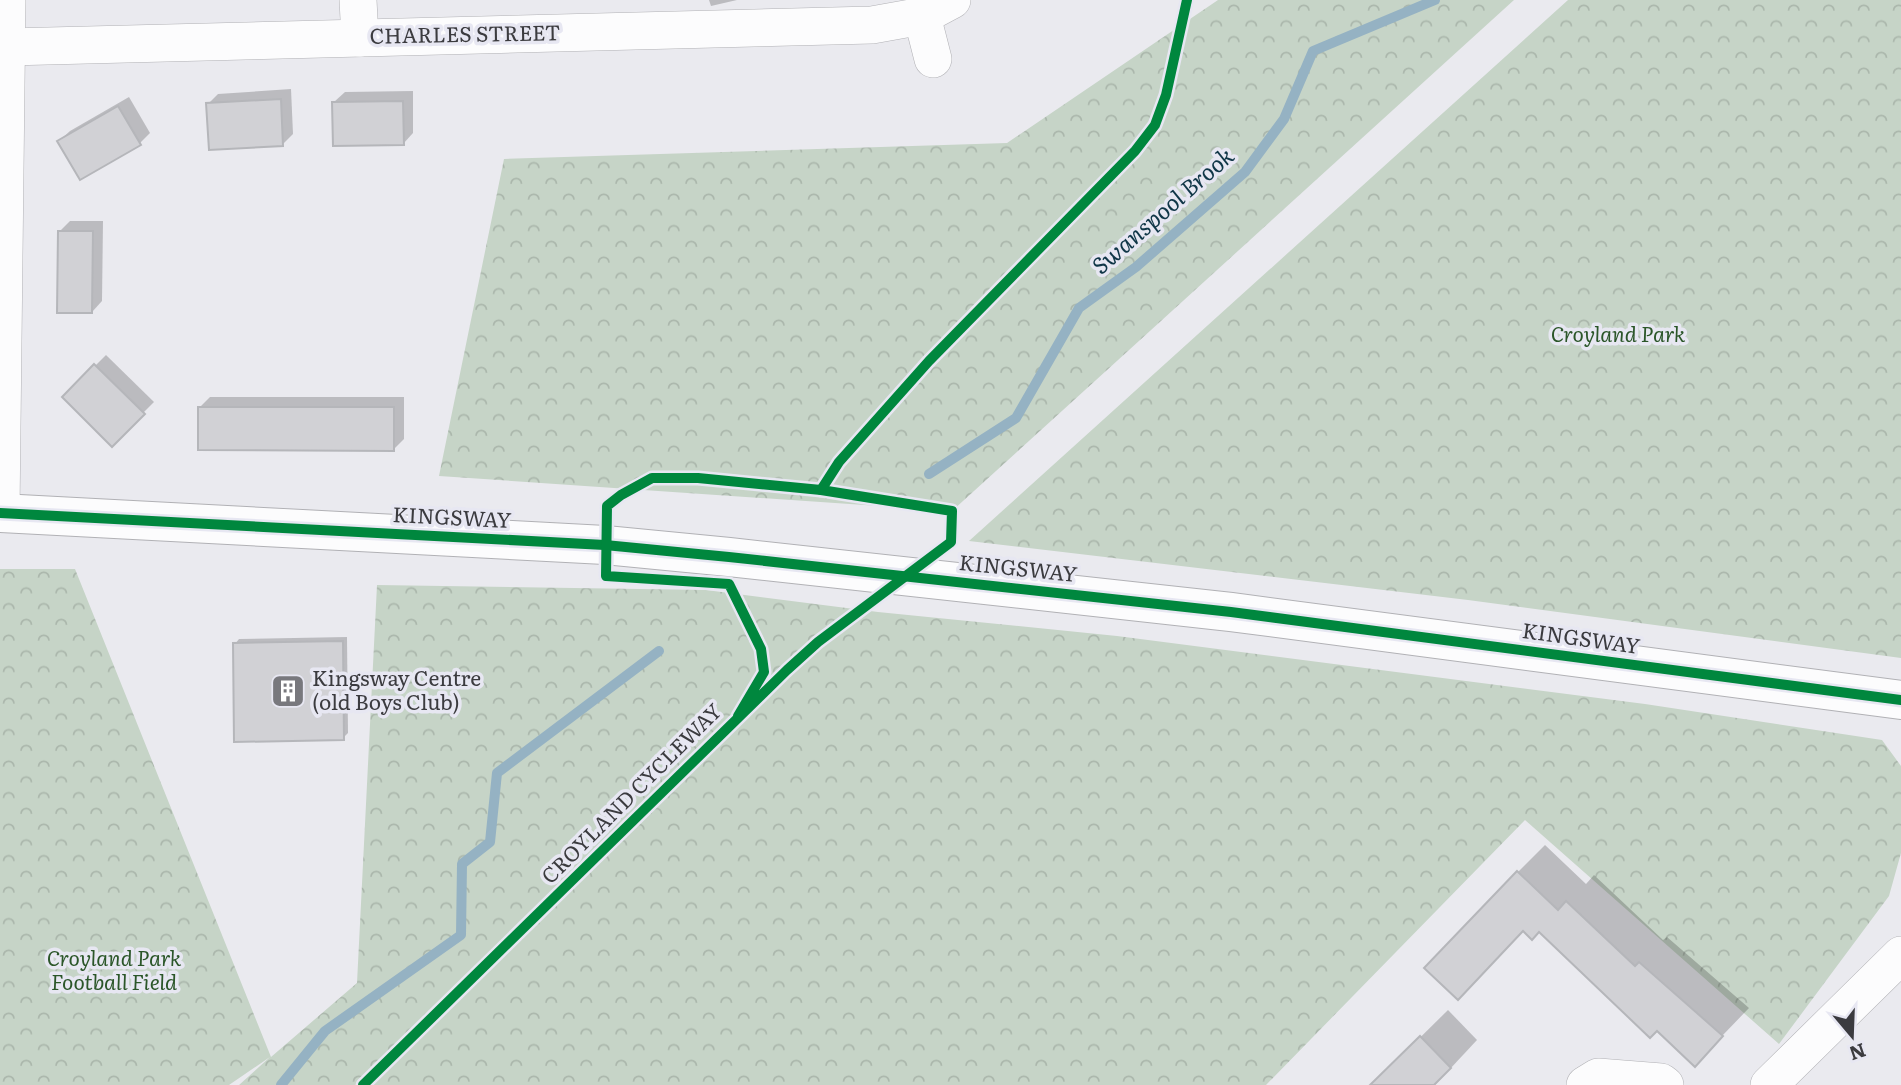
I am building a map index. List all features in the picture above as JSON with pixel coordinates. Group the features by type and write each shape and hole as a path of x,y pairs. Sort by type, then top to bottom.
{"street":[{"path":"1,512 7,0"},
{"path":"358,0 360,38"},
{"name":"CHARLES STREET","path":"8,47 872,25 937,8 933,59"},
{"name":"KINGSWAY","path":"1,512 605,545 729,557 1231,612 1901,701"},
{"path":"1769,1085 1901,955"},
{"path":"1585,1085 1598,1077 1661,1082 1665,1085"}],"green space":[{"path":"1218,0 1514,0 952,511 439,476 504,159 1007,143"},
{"name":"Croyland Park","path":"1568,0 1901,0 1901,658 1468,600 969,541"},
{"name":"Croyland Park Football Field","path":"0,569 75,569 271,1057 357,983 377,585 706,590 878,612 1117,636 1645,704 1882,740 1901,766 1901,853 1889,896 1779,1044 1525,820 1266,1085 239,1085 270,1057 229,1085 0,1085"}],"building":[{"path":"281,99 283,146 209,150 206,103"},
{"path":"403,101 404,145 333,146 332,102"},
{"path":"118,106 141,145 80,180 57,141"},
{"path":"58,231 93,231 92,313 57,313"},
{"path":"94,364 145,414 112,447 62,397"},
{"path":"198,407 394,407 394,451 198,450"},
{"name":"Kingsway Centre (old Boys Club)","path":"343,641 344,740 234,742 233,643"},
{"path":"1517,871 1558,910 1566,901 1635,966 1639,962 1723,1036 1695,1067 1657,1031 1650,1038 1539,932 1532,940 1523,931 1458,1000 1424,968"},
{"path":"1420,1036 1451,1068 1434,1085 1370,1085"}],"waterway":[{"name":"Swanspool Brook","path":"929,474 1016,418 1079,308 1136,267 1245,172 1284,119 1313,51 1435,0"},
{"name":"Swanspool Brook","path":"281,1085 325,1031 461,935 462,864 490,842 497,773 659,651"}],"cycle path":[{"path":"821,490 839,462 929,361 1135,151 1155,125 1166,95 1187,0"},
{"name":"CROYLAND CYCLEWAY","path":"363,1085 787,670 818,642 951,542 952,511 821,490 698,478 652,478 607,506 606,576 729,584 761,649 764,672 738,716"},
{"path":"0,513 605,545 729,557 1231,612 1901,700"}],"place":[{"name":"Kingsway Centre (old Boys Club)","path":"288,691"}]}
